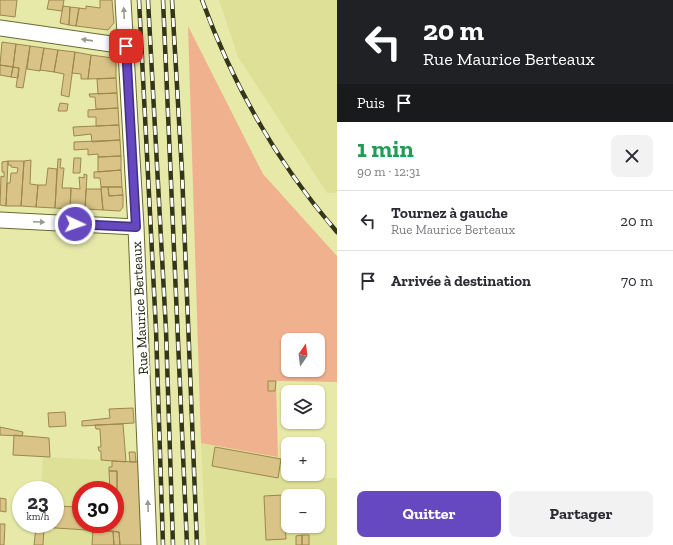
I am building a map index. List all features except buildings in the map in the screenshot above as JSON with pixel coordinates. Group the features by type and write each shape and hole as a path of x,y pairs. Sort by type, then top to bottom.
{"street":[{"name":"Rue Maurice Berteaux","path":"123,0 136,227 150,545"},
{"path":"0,28 126,46"},
{"path":"0,220 136,227"}],"shaded area":[{"path":"219,0 337,0 337,193 327,193 238,57"},
{"path":"188,26 263,174 337,256 337,382 276,381 278,457 201,443"},
{"path":"201,443 281,458 281,481 325,481 325,478 337,478 337,545 206,545"},
{"path":"43,457 139,462 142,545 34,545 35,533 64,533 64,481 42,481"}],"railway":[{"path":"139,0 156,330 163,545"},
{"path":"148,0 166,330 173,545"},
{"path":"163,0 187,545"},
{"path":"172,0 182,172 197,545"},
{"path":"202,0 228,63 259,122 295,179 337,232"}],"route":[{"path":"75,224 136,227 126,46"}]}
